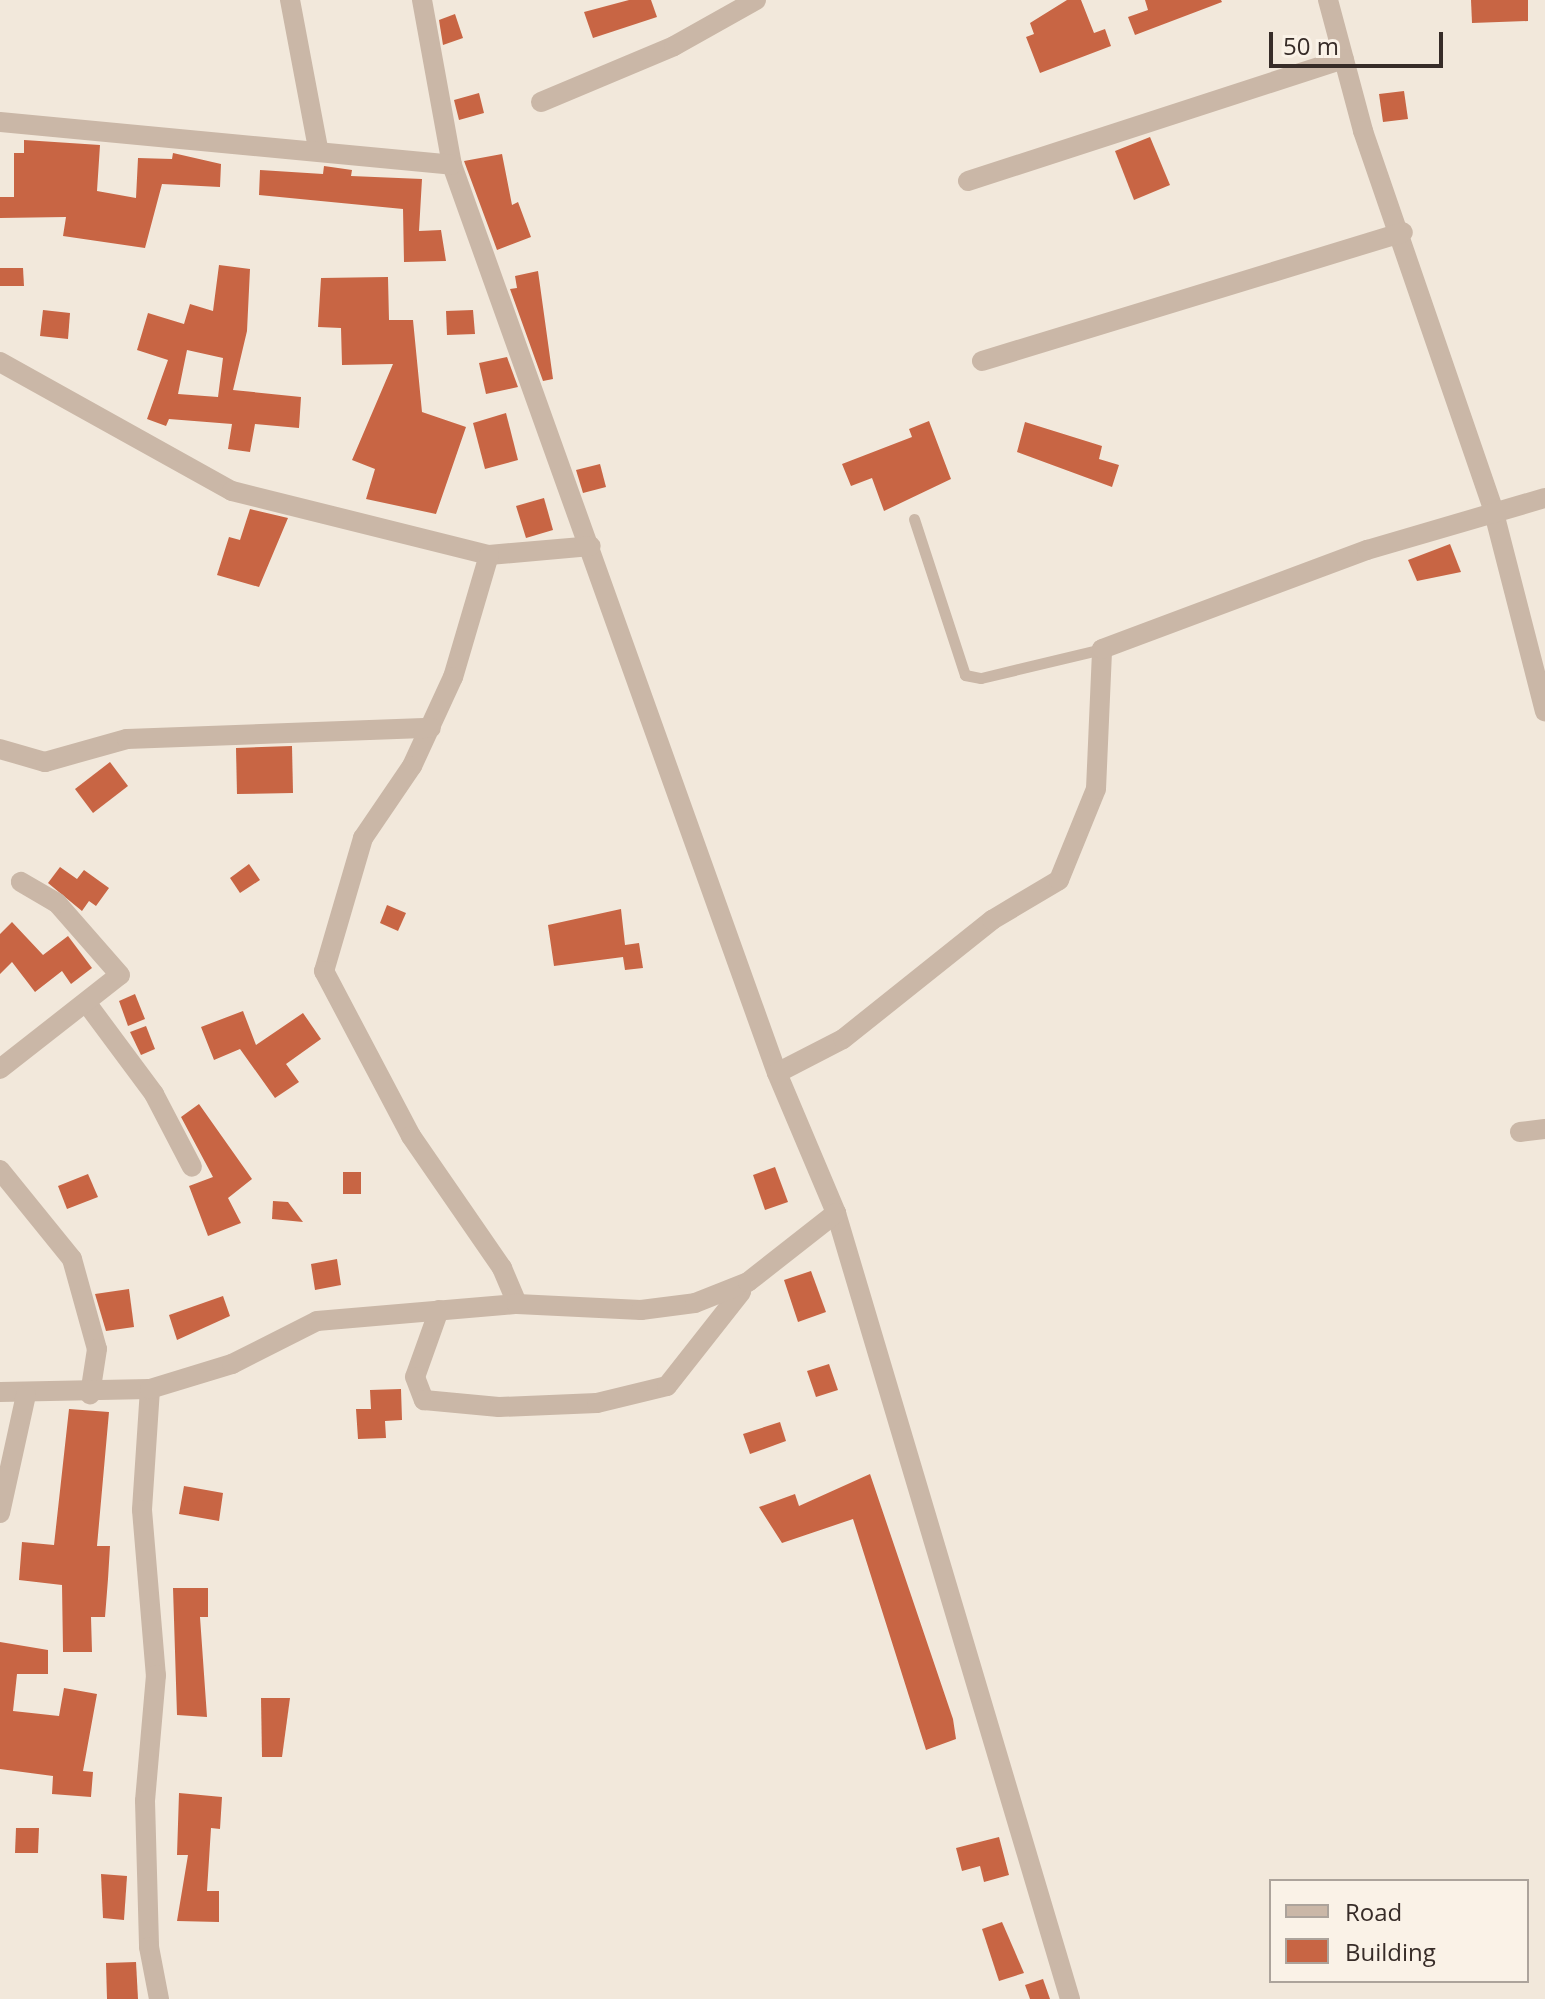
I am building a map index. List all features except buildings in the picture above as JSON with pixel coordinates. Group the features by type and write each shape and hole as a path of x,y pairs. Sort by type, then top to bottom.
{"street":[{"path":"290,0 318,148"},
{"path":"422,0 452,165 591,546 777,1073 836,1213 1070,1999"},
{"path":"541,102 674,46 756,0"},
{"path":"1328,0 1344,59 1493,509 1545,711"},
{"path":"968,181 1344,59"},
{"path":"0,122 318,148 452,165"},
{"path":"982,361 1403,232"},
{"path":"0,362 232,491 489,555 591,546"},
{"path":"777,1073 843,1039 992,920 1059,880 1096,789 1102,649 1493,509 1545,498"},
{"path":"489,555 431,728 363,838 324,971 411,1136 502,1268 517,1304"},
{"path":"0,749 45,762 127,739 431,728"},
{"path":"0,1069 115,984 117,965 57,903 21,882"},
{"path":"88,1005 154,1094 192,1167"},
{"path":"1520,1132 1545,1129"},
{"path":"0,1170 72,1259 97,1349 90,1394"},
{"path":"0,1392 26,1395 90,1394 150,1389 232,1364 300,1325 517,1304 641,1310 723,1296 748,1282 836,1213"},
{"path":"439,1310 415,1377 424,1400 499,1407 597,1403 667,1386 748,1282"},
{"path":"150,1389 142,1510 156,1675 146,1816 149,1947 159,1999"},
{"path":"0,1513 26,1395"}],"lane":[{"path":"914,519 965,675 981,678 1102,649"}]}
